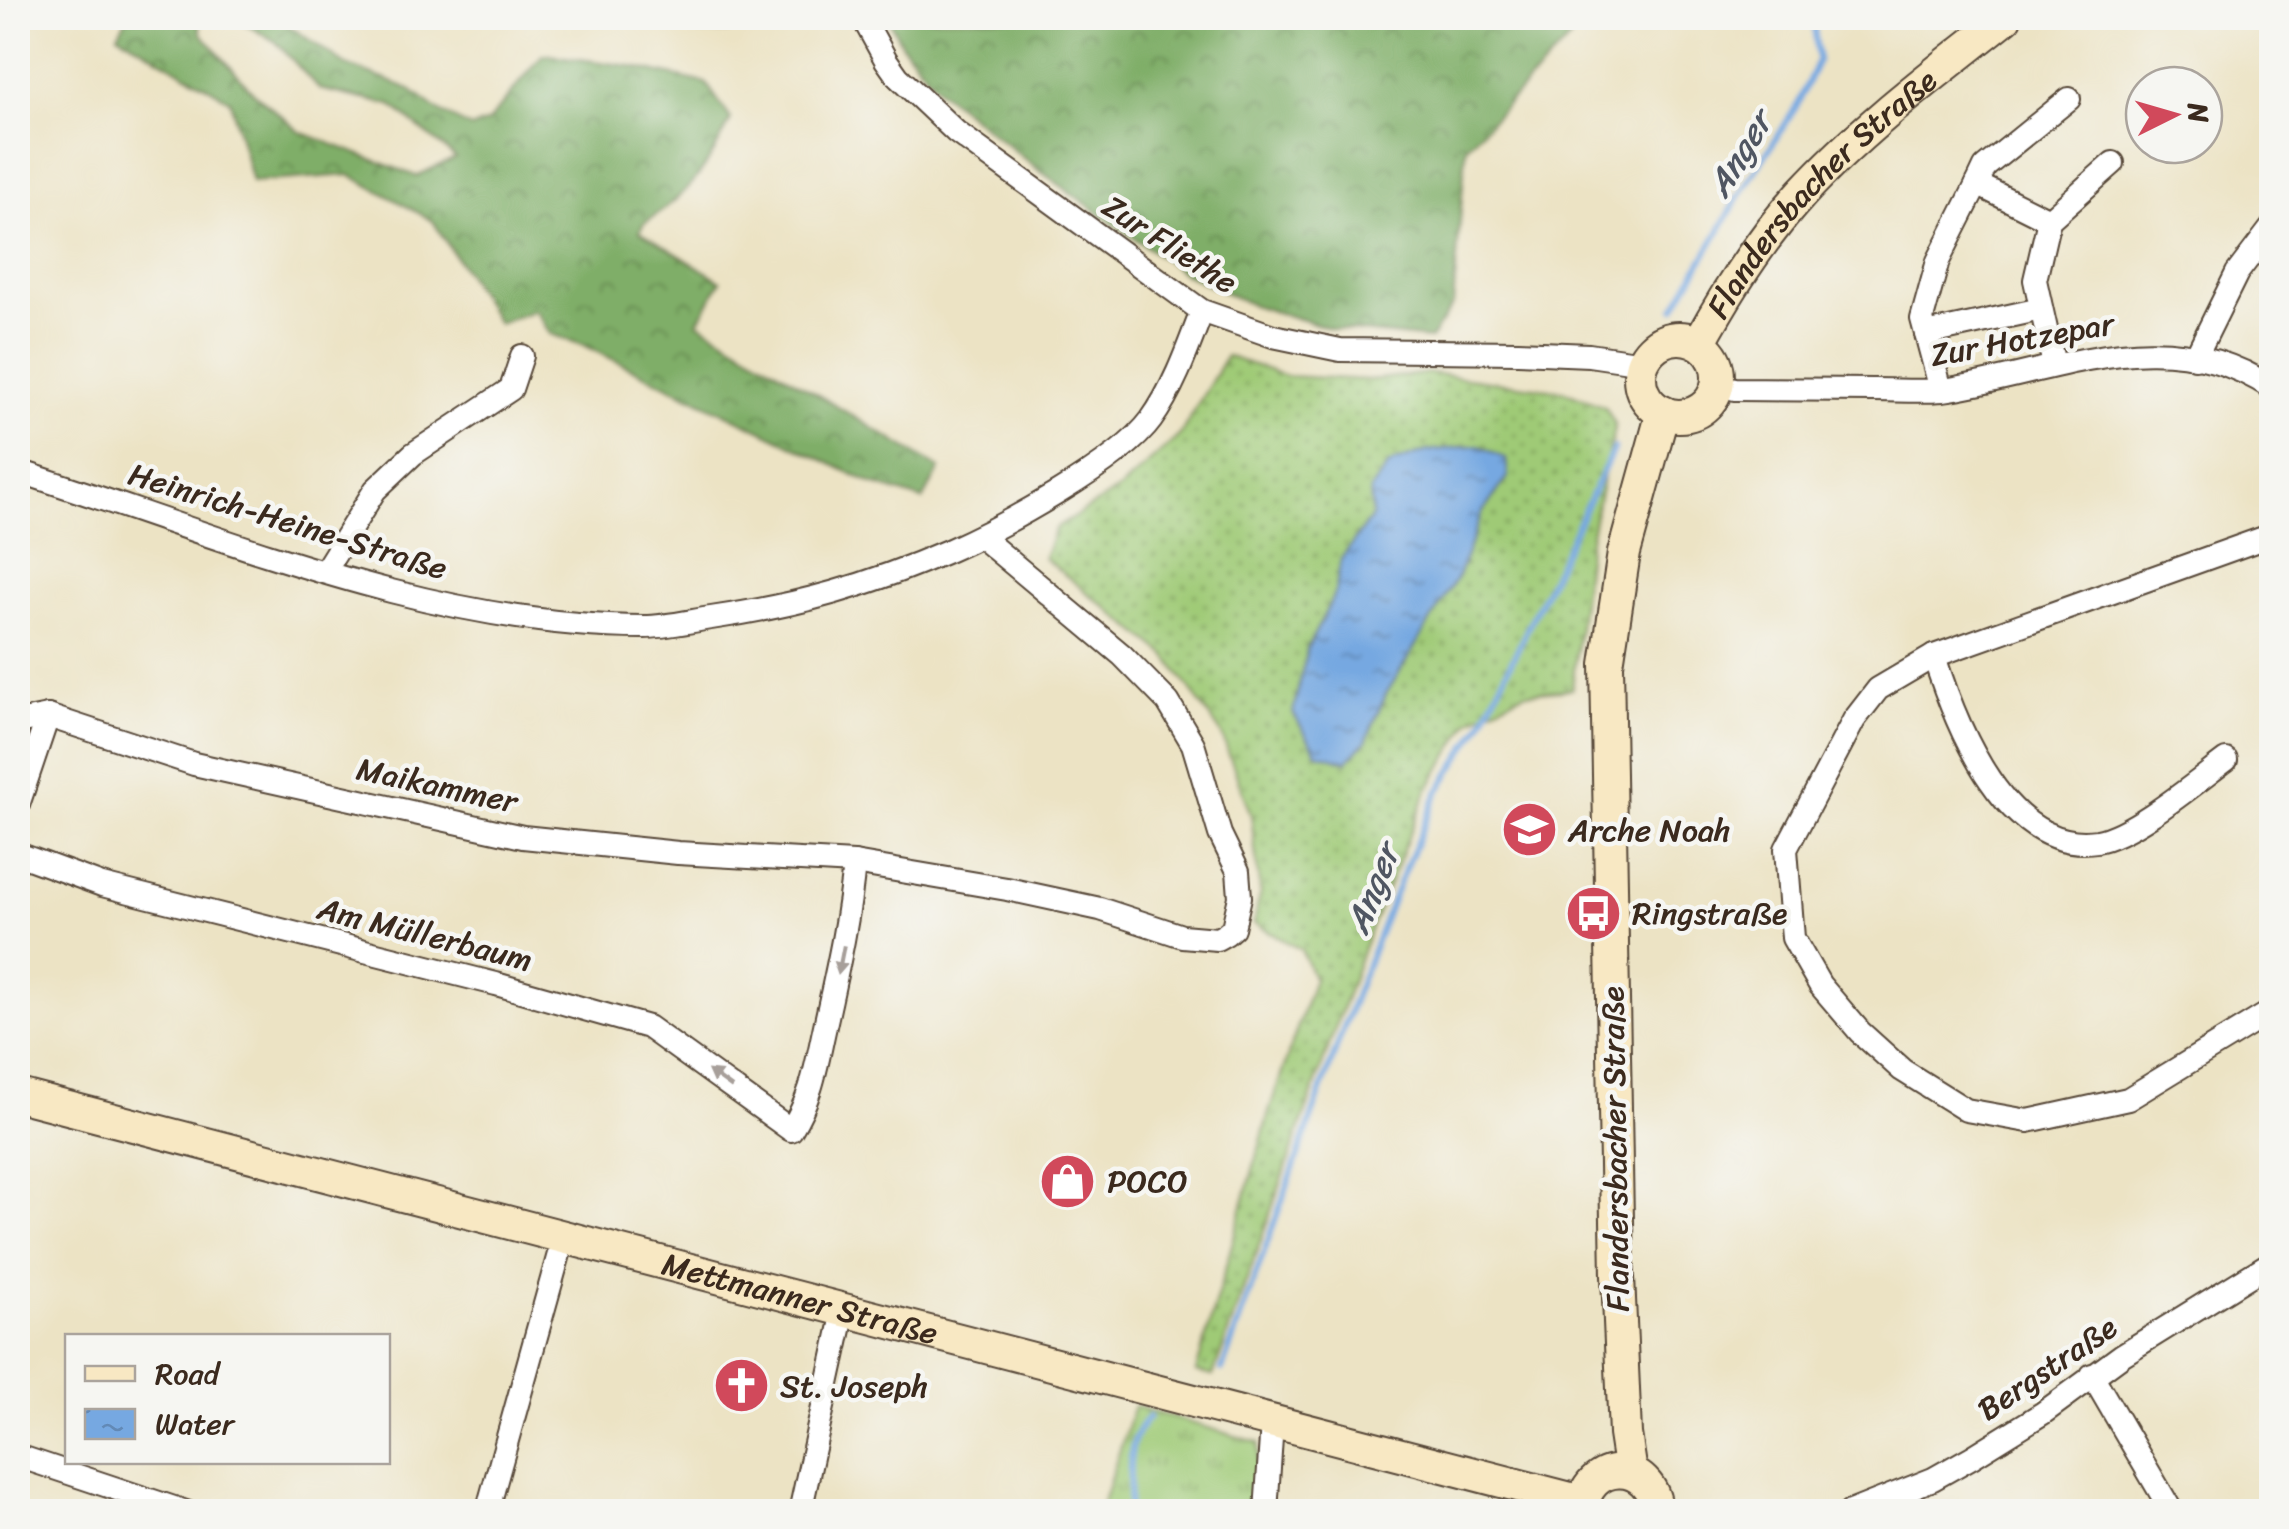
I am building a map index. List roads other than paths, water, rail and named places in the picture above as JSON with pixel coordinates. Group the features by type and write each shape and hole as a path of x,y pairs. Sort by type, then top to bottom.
{"street":[{"name":"Zur Fliethe","path":"864,18 898,77 956,132 1202,311 1273,336 1340,350 1589,355 1642,363"},
{"name":"Flandersbacher Straße","path":"1699,343 1757,248 1803,192 1888,112 2005,18"},
{"path":"1942,390 1922,319 1938,261 1985,167 2069,98"},
{"path":"2054,365 2034,280 2049,220 2113,163"},
{"path":"1977,184 2049,220"},
{"path":"2195,358 2237,274 2272,227"},
{"path":"1926,334 2041,309"},
{"name":"Heinrich-Heine-Straße","path":"18,471 398,593 514,618 646,627 778,608 850,589 981,537 1138,436 1162,403 1202,311"},
{"path":"1682,338 1699,343 1716,366 1717,385 1706,405 1696,412 1662,412 1646,397 1640,374 1642,363 1664,341 1682,338"},
{"name":"Zur Hotzepar","path":"1717,385 1735,389 1942,390 2134,352 2195,358 2237,370 2272,388"},
{"path":"324,572 374,490 413,454 512,389 522,356"},
{"name":"Flandersbacher Straße","path":"1631,1472 1625,1434 1619,1316 1607,664 1624,553 1662,412"},
{"path":"2272,535 1934,656 1878,690 1854,720 1786,849 1793,938 1820,984 1860,1032 1902,1070 1966,1110 2028,1121 2128,1099 2272,1012"},
{"name":"Maikammer","path":"18,722 48,716 194,764 523,837 678,853 854,863 1100,909 1182,936 1216,940 1226,934 1233,928 1240,897 1238,871 1220,834 1194,744 1168,702 1122,655 981,537"},
{"path":"1934,656 1947,699 1982,766 2018,816 2062,842 2100,840 2158,812 2226,760"},
{"path":"18,805 48,716"},
{"name":"Am Müllerbaum","path":"18,854 102,884 496,984 648,1027 792,1130 808,1102 816,1068 849,919 854,863"},
{"name":"Mettmanner Straße","path":"18,1095 1582,1507"},
{"path":"487,1512 564,1236"},
{"name":"Bergstraße","path":"1850,1512 1972,1458 2043,1413 2092,1375 2272,1262"},
{"path":"800,1512 844,1311"},
{"path":"2092,1375 2172,1512"},
{"path":"1266,1512 1272,1423"},
{"path":"18,1456 186,1512"},
{"path":"1582,1507 1594,1480 1618,1471 1631,1472 1649,1486 1656,1512"}],"water":[{"path":"1478,445 1506,459 1508,477 1482,513 1458,576 1386,694 1366,741 1347,761 1317,753 1293,713 1307,649 1335,593 1341,559 1372,516 1370,490 1390,464 1427,451"}],"waterway":[{"name":"Anger","path":"1675,308 1798,104 1818,60 1813,18"},
{"name":"Anger","path":"1222,1370 1398,885 1438,792 1481,725 1614,448"},
{"name":"Anger","path":"1128,1512 1132,1450 1149,1417"}],"place":[{"name":"Arche Noah","path":"1529,830"},
{"name":"Ringstraße","path":"1593,913"},
{"name":"POCO","path":"1068,1181"},
{"name":"St. Joseph","path":"741,1386"}]}
